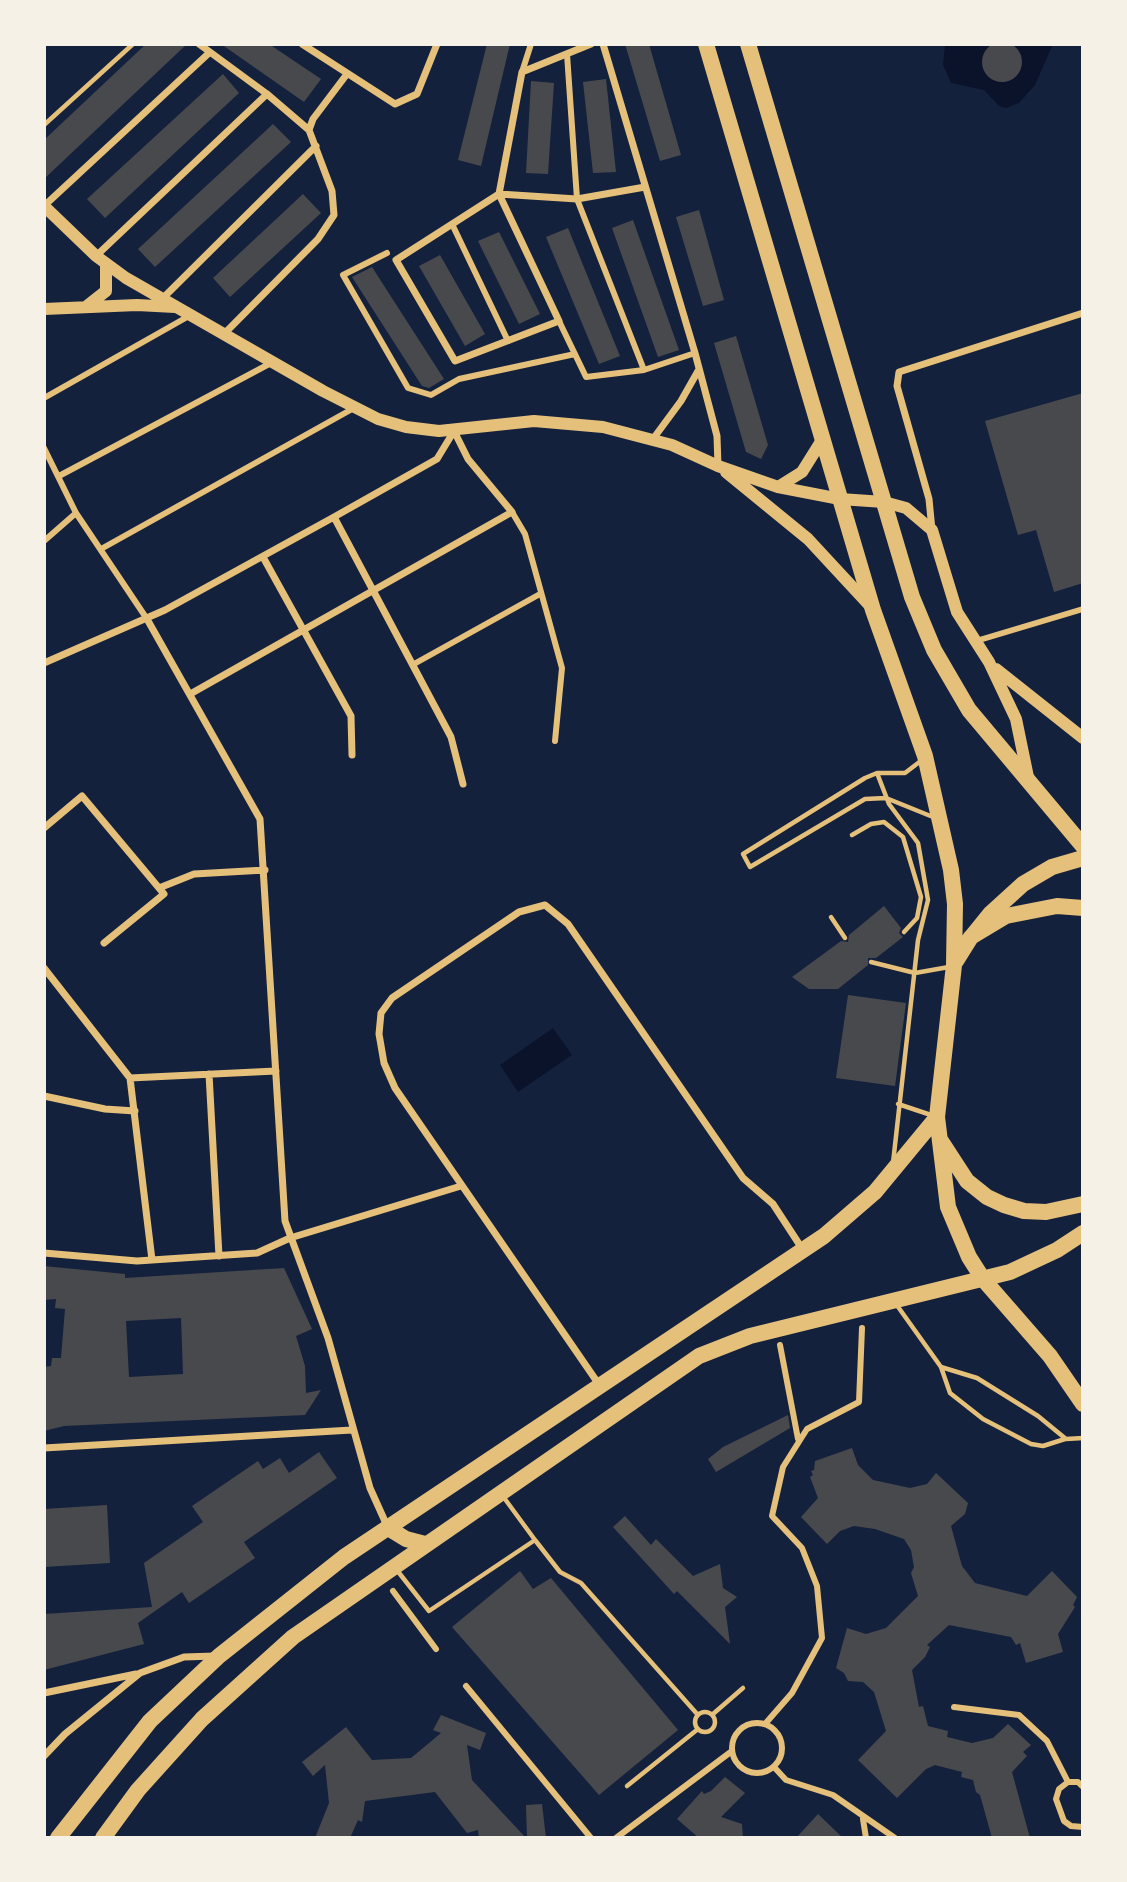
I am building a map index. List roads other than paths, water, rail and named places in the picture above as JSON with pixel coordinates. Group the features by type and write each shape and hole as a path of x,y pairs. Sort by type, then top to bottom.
{"main road":[{"path":"706,44 873,610 925,756 954,880 954,965 937,1125 948,1208 969,1257 983,1279 1051,1356 1083,1404"},
{"path":"748,44 912,597 933,650 969,710 1083,846"},
{"path":"954,965 971,937 998,905 1023,884 1052,867 1083,858"},
{"path":"971,937 1021,911 1057,906 1083,908"},
{"path":"58,1838 150,1721 188,1681 344,1557 601,1387 651,1349 804,1250 856,1210 937,1125"},
{"path":"937,1125 967,1181 987,1197 1024,1212 1046,1212 1083,1204"},
{"path":"103,1838 138,1790 228,1694 293,1637 670,1375 722,1345 983,1279 1032,1263 1083,1233"},
{"path":"388,1528 406,1539 425,1544"}],"street":[{"path":"199,44 267,94 309,130 332,191 334,215 318,239 224,334"},
{"path":"302,44 395,104 417,94 437,44"},
{"path":"531,44 522,72 499,194 586,377 645,370 695,353"},
{"path":"522,72 591,44"},
{"path":"603,44 695,353 717,436 718,466 808,539 873,610"},
{"path":"209,53 44,206 101,260 164,297 176,307 354,408 406,427 454,431 509,422 555,421 603,427 653,439 778,487 840,499 884,502 906,508 932,530"},
{"path":"567,54 577,199 645,370"},
{"path":"309,130 313,120 347,74"},
{"path":"101,260 267,94"},
{"path":"164,297 316,146"},
{"path":"559,321 455,361 396,260 499,194 577,199 645,187"},
{"path":"452,224 508,341"},
{"path":"387,253 343,275 408,388 431,395 459,379 575,354"},
{"path":"87,306 106,291 101,260"},
{"path":"44,309 87,306 176,307"},
{"path":"1030,785 1016,719 989,662 974,642 951,595 932,530 929,499 897,386 897,376 902,370 1083,313"},
{"path":"44,398 191,315"},
{"path":"59,476 272,362"},
{"path":"653,439 681,401 699,370"},
{"path":"101,549 354,408"},
{"path":"454,431 468,459 512,512 525,534 562,668 555,741"},
{"path":"44,663 148,619 437,459 454,431"},
{"path":"778,487 802,472 822,440"},
{"path":"44,448 76,513 148,619 257,810 262,827 265,870 285,1221 328,1338 370,1488 388,1528"},
{"path":"192,693 512,512"},
{"path":"44,541 76,513"},
{"path":"334,517 451,737 463,784"},
{"path":"263,557 351,716 352,755"},
{"path":"414,664 541,594"},
{"path":"974,642 1083,610"},
{"path":"989,662 1083,738"},
{"path":"44,828 82,796 164,894 104,943"},
{"path":"159,888 194,874 265,870"},
{"path":"601,1387 461,1186 387,1073 378,1022 393,998 519,912 545,905 568,924 743,1178 773,1203 804,1250"},
{"path":"44,968 130,1078 152,1260"},
{"path":"130,1078 276,1071"},
{"path":"209,1074 219,1256"},
{"path":"44,1096 105,1109 135,1111"},
{"path":"44,1254 152,1260 269,1250 290,1238 461,1186"},
{"path":"765,1724 792,1693 822,1637 817,1586 802,1548 772,1516 783,1467 799,1439 816,1422 859,1402 862,1328"},
{"path":"780,1345 799,1439"},
{"path":"44,1448 352,1430"},
{"path":"393,1591 436,1649"},
{"path":"44,1693 141,1673 184,1657 219,1656"},
{"path":"44,1756 65,1734 141,1673"},
{"path":"466,1686 591,1838"},
{"path":"954,1707 1019,1715 1047,1741 1068,1782"},
{"path":"616,1838 732,1751 740,1730 756,1723 765,1724 778,1734 782,1743 780,1760 774,1767 758,1774 738,1765 732,1751"},
{"path":"774,1767 786,1780 833,1795 863,1819 895,1838"},
{"path":"1083,1787 1078,1782 1068,1782 1056,1794 1057,1806 1064,1821 1071,1826 1083,1827"},
{"path":"863,1819 866,1838"}],"lane":[{"path":"44,125 133,44"},
{"path":"925,756 905,773 877,774 743,854 750,867 858,802 886,798 915,808 941,822"},
{"path":"877,774 886,798 914,835 928,890 927,913 919,932 892,1174"},
{"path":"852,835 871,824 884,822 903,836 920,897 917,918 904,932"},
{"path":"831,917 845,938"},
{"path":"871,962 915,973 954,965"},
{"path":"898,1104 937,1125"},
{"path":"894,1301 941,1367 950,1393 983,1419 1031,1444 1043,1446 1066,1439 1083,1438"},
{"path":"941,1367 977,1378 1038,1416 1066,1439"},
{"path":"501,1493 560,1572 581,1584 698,1715"},
{"path":"394,1566 429,1611 535,1540"},
{"path":"713,1714 743,1688"},
{"path":"703,1712 713,1714 716,1719 713,1729 708,1732 698,1729 695,1725 698,1715 703,1712"},
{"path":"627,1786 698,1729"}],"water":[{"path":"945,44 1053,44 1035,85 1019,103 1006,108 999,106 984,90 951,83 943,65"},
{"path":"553,1028 572,1055 518,1092 500,1065"}]}
